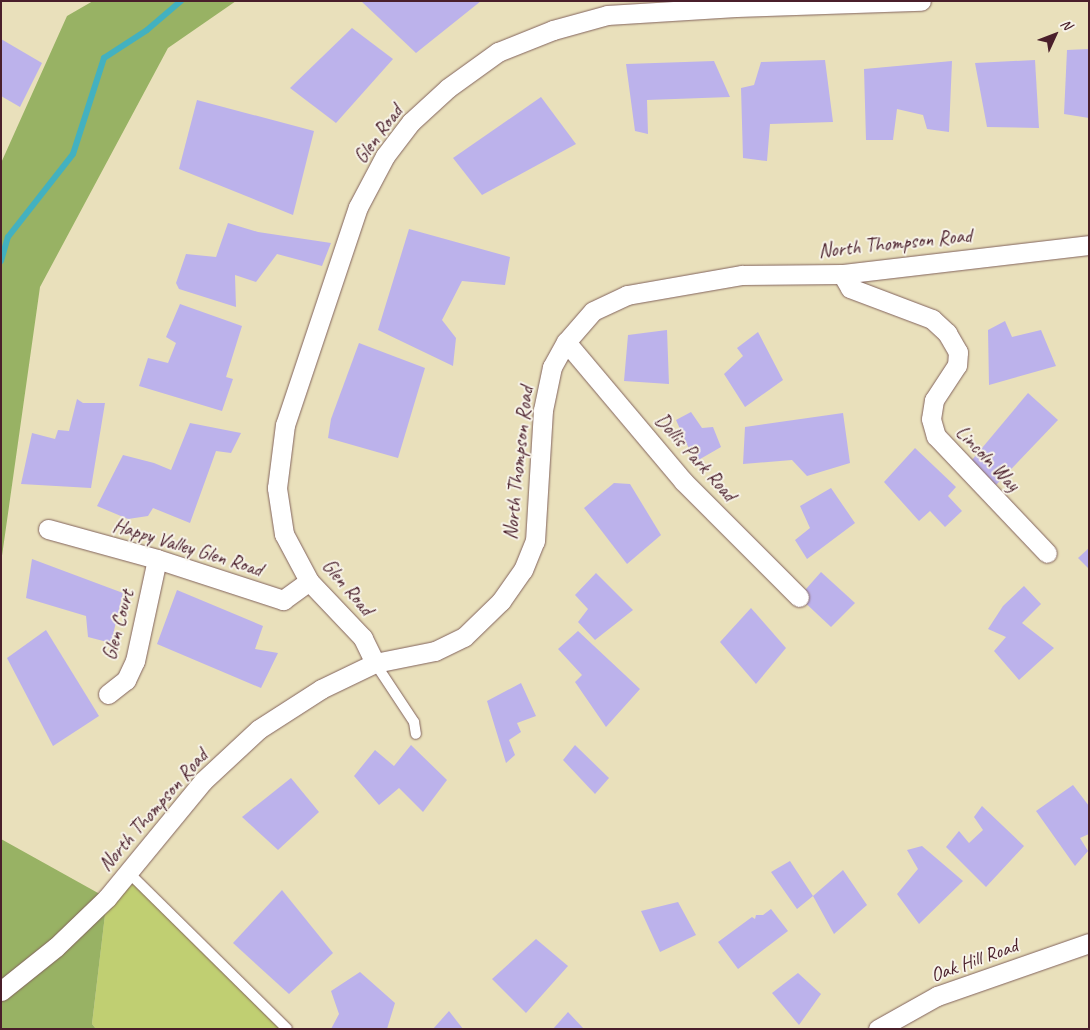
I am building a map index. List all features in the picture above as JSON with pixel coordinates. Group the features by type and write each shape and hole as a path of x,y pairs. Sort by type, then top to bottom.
{"street":[{"name":"Glen Road","path":"375,663 363,638 309,581 284,534 277,488 285,425 358,207 385,156 411,122 448,88 498,52 553,30 607,15 736,4 921,1"},
{"name":"North Thompson Road","path":"1,992 56,947 107,898 203,781 259,730 320,689 375,663 436,651 464,637 501,601 523,570 535,541 543,410 552,367 566,342 593,311 626,294 742,274 842,274 1089,245"},
{"name":"Lincoln Way","path":"842,274 850,288 932,319 947,333 958,352 957,365 934,400 931,419 936,436 1047,553"},
{"name":"Dollis Park Road","path":"566,342 683,481 799,597"},
{"name":"Happy Valley Glen Road","path":"48,529 157,559 283,600 309,581"},
{"name":"Glen Court","path":"108,694 126,680 135,661 157,559"},
{"name":"Oak Hill Road","path":"878,1029 937,996 1089,943"}],"lane":[{"path":"375,663 414,722 416,734"},
{"path":"128,872 287,1029"}],"green space":[{"path":"93,1 236,1 168,48 40,287 1,563 1,163 67,16"},
{"path":"1,839 107,898 92,1024 96,1029 1,1029"},
{"path":"128,872 287,1029 96,1029 92,1024 107,898"}],"building":[{"path":"361,1 481,1 416,53"},
{"path":"352,28 393,59 336,123 290,88"},
{"path":"1,39 42,63 20,107 1,96"},
{"path":"1089,49 1089,118 1064,114 1067,50"},
{"path":"825,60 833,122 770,124 767,161 743,158 741,88 754,85 761,62"},
{"path":"1035,60 1039,128 987,127 975,63"},
{"path":"714,61 730,97 647,100 648,134 635,131 626,64"},
{"path":"952,61 949,132 927,129 923,115 897,109 893,140 866,140 864,69"},
{"path":"541,97 576,144 482,195 453,158"},
{"path":"197,100 314,131 293,215 179,169"},
{"path":"228,223 258,232 331,243 322,266 277,254 256,282 235,275 236,307 179,289 176,283 186,254 216,257"},
{"path":"409,229 510,257 505,285 462,281 442,320 456,338 453,366 378,330"},
{"path":"180,304 242,326 226,377 233,379 222,411 139,386 148,358 168,363 176,343 166,337"},
{"path":"1005,321 1012,337 1041,330 1056,366 989,385 988,330"},
{"path":"667,330 669,384 624,381 628,335"},
{"path":"758,332 783,380 745,407 724,374 743,356 737,348"},
{"path":"359,343 425,368 398,458 328,438 331,419"},
{"path":"1028,393 1058,420 996,485 972,460"},
{"path":"77,399 83,403 105,403 91,488 21,484 32,433 55,439 58,430 69,431"},
{"path":"691,412 702,428 713,427 721,447 695,462 676,420"},
{"path":"843,413 850,463 807,476 792,460 743,464 745,427"},
{"path":"190,423 241,433 231,453 216,451 190,523 153,508 148,516 128,519 97,506 123,455 154,463 171,470"},
{"path":"915,448 956,487 948,496 962,511 945,527 930,511 919,521 884,482"},
{"path":"614,483 630,484 661,535 627,564 584,508"},
{"path":"831,488 855,523 807,559 795,540 810,528 800,506"},
{"path":"1089,548 1089,569 1078,558"},
{"path":"32,559 123,593 111,643 88,637 86,616 26,598"},
{"path":"821,572 855,603 831,627 799,597"},
{"path":"596,573 633,610 595,640 578,622 588,609 575,595"},
{"path":"1024,586 1041,604 1022,623 1054,648 1019,680 994,651 1006,637 988,629 1003,606"},
{"path":"177,590 263,626 255,649 278,653 261,688 157,644"},
{"path":"751,608 786,648 756,684 720,642"},
{"path":"46,630 99,716 53,746 7,658"},
{"path":"578,631 640,689 606,727 575,682 582,675 558,649"},
{"path":"521,683 536,716 517,723 521,732 509,740 515,755 506,763 487,701"},
{"path":"411,745 447,780 423,812 399,788 379,805 354,776 375,750 394,766"},
{"path":"575,745 609,778 595,794 563,760"},
{"path":"291,778 319,812 278,850 242,817"},
{"path":"1073,785 1089,806 1089,834 1080,838 1088,851 1075,866 1036,811"},
{"path":"982,806 1024,846 986,887 946,847 959,831 969,843 983,830 974,817"},
{"path":"922,846 963,881 919,924 897,894 918,869 907,850"},
{"path":"790,861 813,896 797,909 771,872"},
{"path":"843,870 867,905 834,934 813,896"},
{"path":"282,890 333,953 289,994 233,943"},
{"path":"678,902 696,935 660,952 641,911"},
{"path":"771,909 788,931 738,969 718,942 752,917 755,919 756,915 763,915"},
{"path":"536,939 568,966 526,1013 492,979"},
{"path":"360,972 395,1003 387,1029 331,1029 339,1014 331,991"},
{"path":"798,973 821,994 799,1025 772,993"},
{"path":"449,1011 463,1029 433,1029"},
{"path":"568,1012 584,1029 553,1029"}],"waterway":[{"path":"1,261 8,237 73,154 104,58 147,30 181,1"}]}
